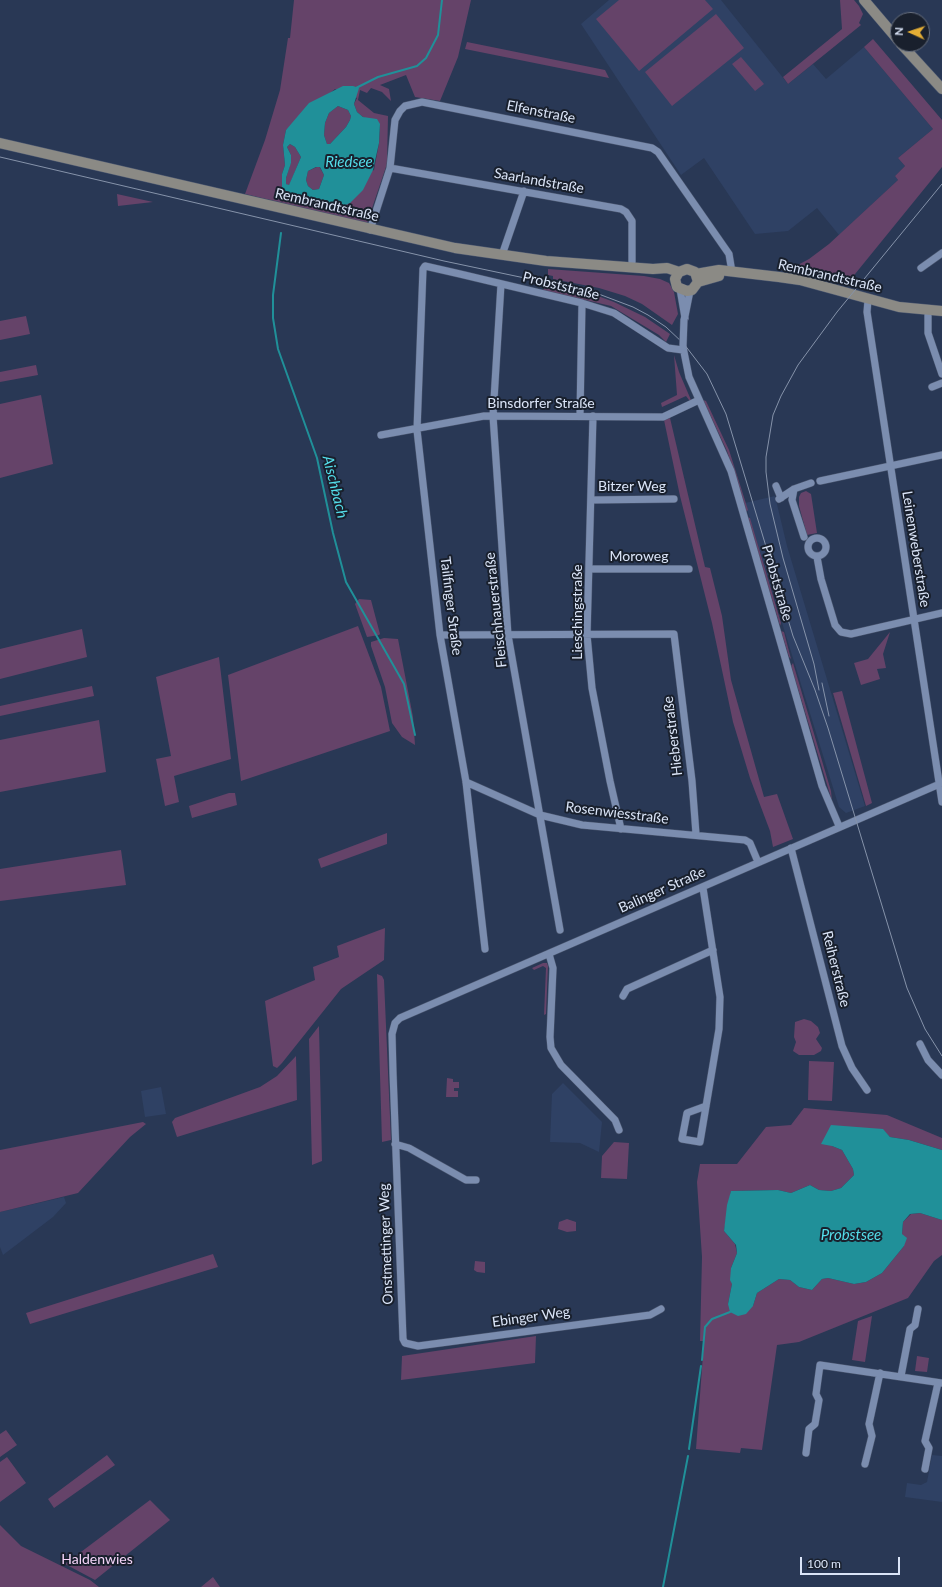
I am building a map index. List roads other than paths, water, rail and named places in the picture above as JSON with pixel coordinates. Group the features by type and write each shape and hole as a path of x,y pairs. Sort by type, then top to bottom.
{"street":[{"path":"864,0 890,31"},
{"path":"908,52 942,89"},
{"name":"Elfenstraße","path":"370,230 390,168 395,120 400,111 406,106 422,102 643,145 658,152 729,254 729,272"},
{"name":"Rembrandtstraße","path":"0,143 370,230 455,248 502,255 653,269 677,275 686,269 697,278 719,270 800,280 868,300 928,311 942,311"},
{"name":"Saarlandstraße","path":"390,168 621,209 630,217 632,226 632,268"},
{"path":"502,255 524,191"},
{"path":"921,268 942,254"},
{"name":"Probststraße","path":"425,266 582,303 614,313 668,348 683,348"},
{"name":"Tailfinger Straße","path":"425,266 422,272 417,430 440,635 466,782 485,949"},
{"path":"677,275 677,287 685,290 696,286 697,278"},
{"name":"Fleischhauerstraße","path":"501,284 493,416 508,635 560,930"},
{"name":"Probststraße","path":"685,290 683,348 689,377 730,471 822,786 827,802 840,826"},
{"name":"Leinenweberstraße","path":"868,300 867,312 941,784 942,802"},
{"path":"580,415 582,303"},
{"path":"928,311 928,332 942,374"},
{"path":"932,387 942,383"},
{"name":"Binsdorfer Straße","path":"381,435 493,416 580,415 663,417 700,400"},
{"name":"Lieschingstraße","path":"593,416 587,635 592,688 621,829"},
{"path":"820,481 942,455"},
{"path":"782,497 794,489 812,483"},
{"path":"776,486 782,497 792,500"},
{"path":"794,489 792,500 804,537"},
{"name":"Bitzer Weg","path":"591,500 674,499"},
{"path":"817,557 821,579 835,625 841,632 851,634 942,613"},
{"name":"Moroweg","path":"589,569 689,569"},
{"name":"Hieberstraße","path":"587,635 674,634 692,781 696,834"},
{"path":"440,635 587,635"},
{"name":"Rosenwiesstraße","path":"466,782 540,815 582,825 696,834 745,840 752,847 758,862"},
{"name":"Balinger Straße","path":"395,1023 400,1018 703,888 840,826 941,784"},
{"name":"Reiherstraße","path":"791,848 842,1046 852,1068 867,1090"},
{"path":"703,888 720,1003 719,1029 700,1142 682,1139 687,1113 706,1106"},
{"path":"623,996 628,989 713,950"},
{"path":"549,954 554,968 550,1037 551,1048 562,1065 615,1120 619,1130"},
{"name":"Onstmettinger Weg","path":"395,1023 392,1034 403,1339 405,1343"},
{"path":"920,1044 928,1060 942,1076"},
{"path":"396,1144 409,1148 466,1180 476,1180"},
{"name":"Ebinger Weg","path":"405,1343 418,1346 650,1315 661,1309"},
{"path":"901,1376 910,1329 915,1325 918,1309"},
{"path":"806,1453 809,1429 815,1424 819,1400 816,1394 820,1365 880,1373 940,1383 925,1441 929,1448 925,1469"},
{"path":"865,1464 872,1436 869,1424 880,1373"}],"water":[{"name":"Riedsee","path":"343,86 353,86 359,88 354,104 357,112 363,117 377,119 380,124 379,143 373,170 363,190 350,203 339,208 332,209 301,204 301,197 282,192 282,174 285,165 283,145 286,130 309,103","holes":["338,106 348,110 351,116 350,120 346,127 330,144 327,144 324,135 325,123 329,113","290,144 295,147 301,157 289,185 286,184 286,178 291,163 291,155 287,147","316,167 320,167 324,175 319,189 313,190 308,186 306,180 308,171"]},
{"name":"Probstsee","path":"831,1125 883,1129 890,1137 909,1140 942,1150 942,1220 920,1213 910,1214 903,1222 902,1234 907,1238 904,1246 882,1273 866,1282 854,1284 828,1278 822,1279 812,1290 799,1287 790,1280 779,1279 757,1293 753,1306 746,1314 738,1316 730,1312 728,1304 732,1284 730,1280 731,1268 737,1253 736,1245 724,1231 727,1205 731,1191 778,1190 791,1193 810,1185 819,1190 831,1191 841,1188 854,1175 853,1169 842,1150 821,1144"}],"waterway":[{"name":"Aischbach","path":"356,88 378,77 417,66 426,58 438,35 442,0"},
{"name":"Aischbach","path":"281,233 273,295 273,318 278,349 317,458 333,533 346,582 404,684 415,735"},
{"path":"702,1360 705,1327 712,1319 730,1312"},
{"path":"689,1449 701,1366"},
{"path":"663,1587 688,1456"}],"tram line":[{"path":"0,157 444,261 596,293 633,307 648,315 666,327 684,344 707,374 726,414 793,636 815,690 828,728 907,988 925,1029 942,1056"},
{"path":"819,690 814,664 783,558 770,504 766,472 766,457 773,415 781,396 798,365 837,312 942,184"},
{"path":"822,683 829,716"}],"park label":[{"name":"Haldenwies","path":"97,1559"}]}
